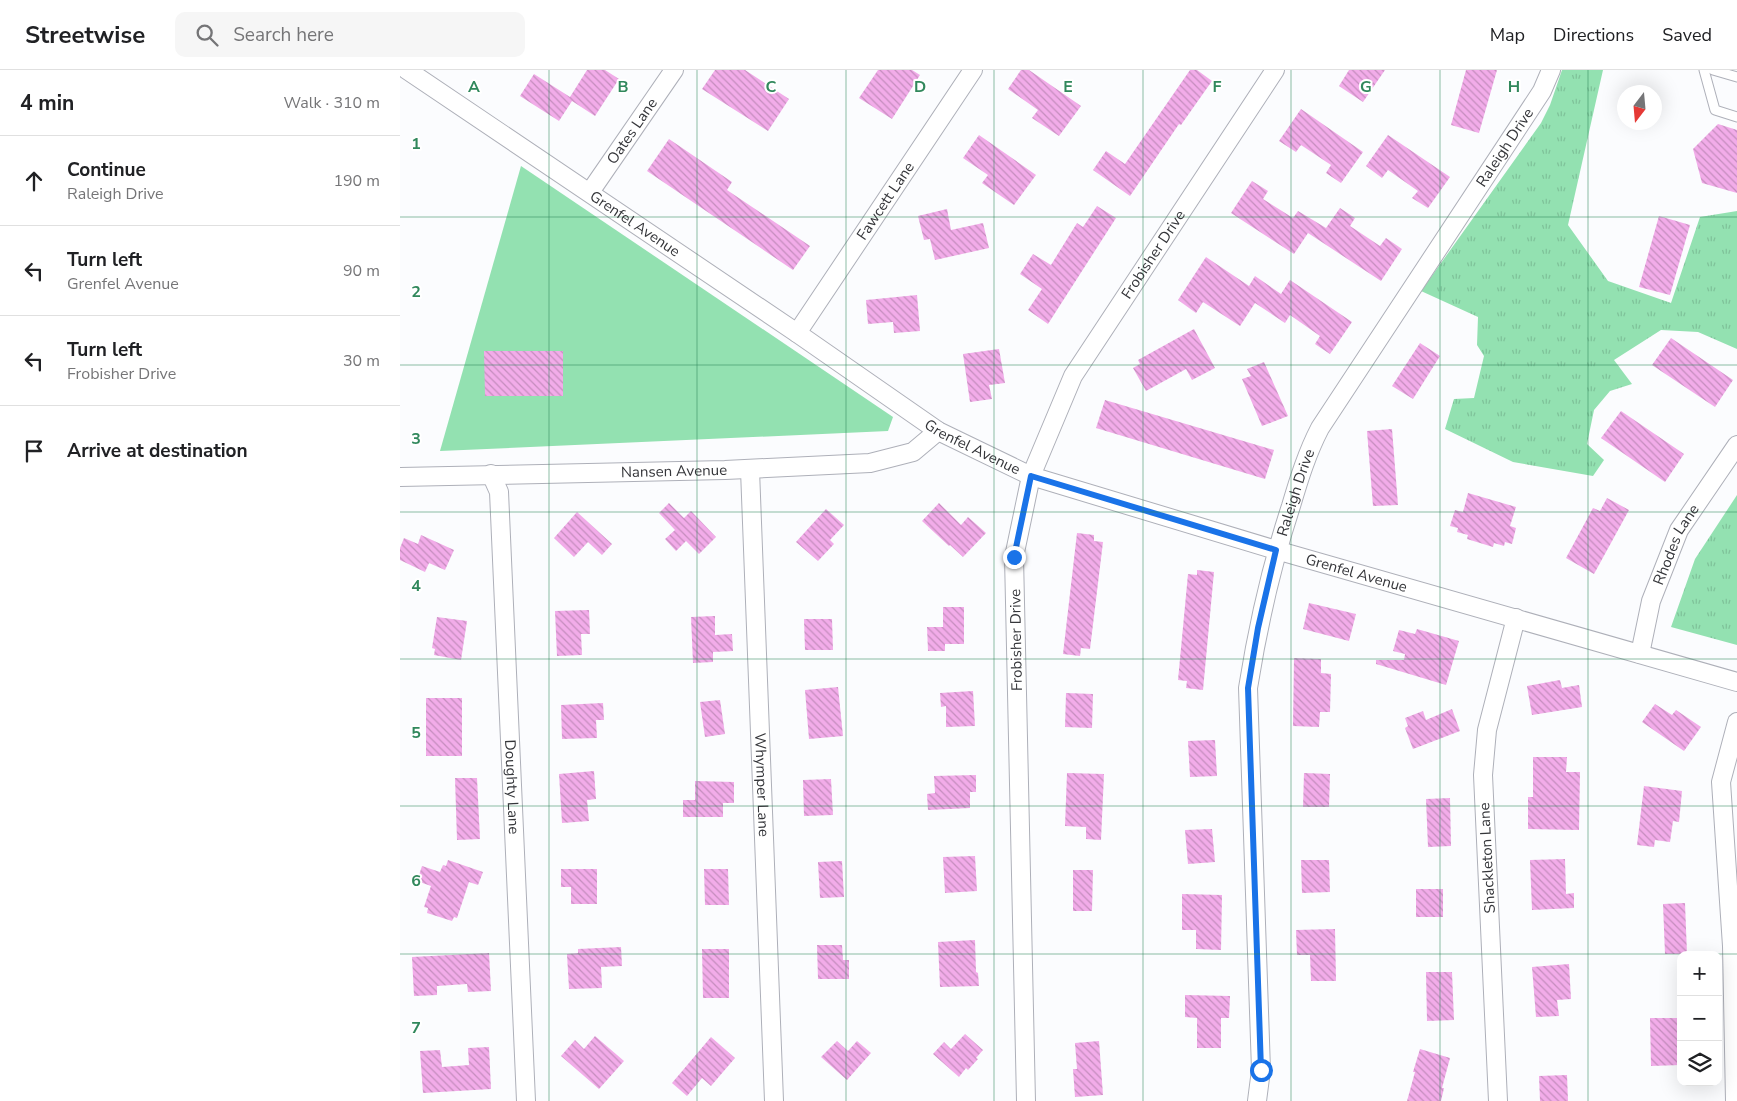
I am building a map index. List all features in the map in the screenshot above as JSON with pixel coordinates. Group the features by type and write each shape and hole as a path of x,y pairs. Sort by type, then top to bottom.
{"street":[{"name":"Grenfel Avenue","path":"407,70 797,333 938,432 1031,476 1276,550 1737,682"},
{"name":"Oates Lane","path":"590,192 674,70"},
{"name":"Fawcett Lane","path":"797,333 973,70"},
{"name":"Frobisher Drive","path":"1026,1101 1014,557 1031,476 1073,376 1275,70"},
{"name":"Raleigh Drive","path":"1257,1101 1261,1070 1248,688 1258,628 1276,550 1308,451 1320,428 1542,91 1551,70"},
{"name":"Nansen Avenue","path":"400,477 750,470 870,462 913,452 938,432"},
{"name":"Rhodes Lane","path":"1640,654 1651,600 1679,530 1737,445"},
{"name":"Whymper Lane","path":"750,470 774,1101"},
{"name":"Doughty Lane","path":"491,474 499,492 526,1101"},
{"name":"Shackleton Lane","path":"1498,1101 1483,775 1487,730 1516,618"},
{"path":"1735,1101 1732,946 1721,782 1737,722"}],"lane":[{"path":"1704,70 1715,110 1737,117"},
{"path":"1713,70 1737,77"}],"green space":[{"path":"1562,70 1603,70 1568,225 1608,281 1671,303 1700,217 1737,211 1737,349 1698,332 1661,330 1614,360 1632,384 1610,391 1594,410 1587,444 1604,460 1593,476 1513,462 1445,429 1454,399 1474,398 1484,356 1477,345 1478,317 1421,291 1541,123 1550,105"},
{"path":"521,166 893,417 888,431 440,451"},
{"path":"1737,495 1737,645 1671,627 1695,559"}],"building":[{"path":"587,70 605,70 619,79 595,116 572,101 559,121 520,96 534,74 570,97"},
{"path":"715,70 745,70 789,99 768,131 702,89"},
{"path":"878,70 912,70 920,75 892,119 859,98"},
{"path":"1021,70 1029,70 1081,106 1059,136 1032,118 1038,110 1008,89"},
{"path":"1190,70 1197,70 1212,81 1181,125 1179,124 1130,196 1093,170 1106,151 1125,164"},
{"path":"1349,70 1385,70 1363,102 1339,86"},
{"path":"1466,70 1497,70 1479,133 1451,125"},
{"path":"1301,109 1363,152 1341,183 1326,173 1331,165 1301,145 1296,152 1279,141"},
{"path":"1718,124 1737,130 1737,193 1702,183 1693,149"},
{"path":"979,135 1036,175 1014,205 982,183 988,175 963,158"},
{"path":"1388,135 1450,177 1428,208 1412,198 1418,191 1388,170 1382,178 1366,166"},
{"path":"669,139 732,182 727,190 810,246 793,270 647,171"},
{"path":"1252,181 1268,191 1263,199 1293,218 1298,211 1326,228 1340,208 1355,218 1350,226 1380,246 1386,238 1402,249 1381,281 1308,233 1294,254 1231,213"},
{"path":"1097,206 1116,218 1048,324 1028,310 1042,289 1020,274 1033,254 1051,265 1077,223 1083,227"},
{"path":"947,209 951,230 983,223 989,248 935,260 930,239 924,240 918,216"},
{"path":"1659,216 1690,225 1670,295 1639,287"},
{"path":"1206,257 1249,286 1255,276 1281,294 1290,280 1352,322 1330,354 1315,344 1320,336 1290,315 1285,323 1255,303 1240,326 1203,302 1196,313 1178,300"},
{"path":"917,295 920,331 894,333 893,322 868,324 866,300"},
{"path":"1194,329 1215,368 1192,380 1186,369 1146,391 1133,368 1140,364 1138,360"},
{"path":"1671,338 1733,380 1715,407 1652,365"},
{"path":"1420,343 1440,356 1413,399 1392,386"},
{"path":"999,349 1005,383 989,385 992,399 970,402 963,354"},
{"path":"484,351 563,351 563,396 485,396"},
{"path":"1264,362 1288,416 1262,426 1242,379 1251,376 1247,369"},
{"path":"1105,400 1274,450 1265,479 1096,428"},
{"path":"1621,411 1684,454 1665,482 1601,438"},
{"path":"1392,429 1398,505 1373,506 1367,431"},
{"path":"1468,493 1516,507 1510,526 1516,528 1512,544 1505,542 1504,546 1494,543 1493,547 1467,539 1468,535 1457,532 1458,528 1450,526 1455,510 1463,512"},
{"path":"1607,498 1629,510 1594,574 1566,558 1593,508 1600,511"},
{"path":"669,503 684,518 691,511 716,537 699,554 686,541 676,551 665,539 675,530 659,513"},
{"path":"939,503 961,525 968,517 986,533 963,557 922,521"},
{"path":"826,509 844,525 830,540 834,544 818,561 796,542"},
{"path":"577,512 612,544 602,555 588,542 574,557 554,538"},
{"path":"1077,533 1094,535 1094,541 1103,542 1090,649 1081,648 1080,656 1063,654"},
{"path":"421,535 454,550 445,570 429,563 425,572 400,560 400,548 404,538 418,544"},
{"path":"1197,570 1214,572 1203,690 1186,688 1187,681 1178,680 1188,574 1197,575"},
{"path":"1309,603 1356,614 1349,641 1303,629"},
{"path":"943,607 964,607 964,644 945,644 945,651 928,651 927,627 943,627"},
{"path":"589,610 590,634 581,634 582,655 557,656 555,611"},
{"path":"715,616 715,635 732,634 733,651 713,652 713,662 693,663 691,617"},
{"path":"437,617 467,621 461,660 434,655 435,649 432,648"},
{"path":"804,619 832,619 833,650 805,650"},
{"path":"1417,629 1459,641 1446,685 1376,664 1376,660 1404,660 1405,654 1393,651 1399,630 1415,634"},
{"path":"1294,658 1321,659 1321,673 1331,674 1330,712 1320,712 1319,727 1293,726"},
{"path":"1560,680 1562,688 1579,685 1582,707 1532,715 1527,686"},
{"path":"838,687 843,736 809,739 805,690"},
{"path":"973,691 975,726 946,727 946,706 941,707 940,693"},
{"path":"1066,693 1093,694 1092,728 1065,727"},
{"path":"426,698 462,698 462,756 426,756"},
{"path":"720,700 725,734 705,737 700,702"},
{"path":"603,703 604,720 596,720 597,738 562,739 561,705"},
{"path":"1655,704 1672,715 1676,710 1701,727 1684,751 1642,722"},
{"path":"1452,709 1460,731 1413,749 1405,728 1408,726 1405,718 1423,711 1426,720"},
{"path":"1215,740 1217,776 1190,777 1188,741"},
{"path":"1533,757 1567,757 1566,772 1580,772 1579,830 1528,829 1528,797 1533,797"},
{"path":"594,771 596,799 587,800 589,821 562,823 559,774"},
{"path":"1067,773 1104,774 1101,840 1086,839 1086,827 1065,826"},
{"path":"1304,773 1330,774 1329,807 1303,807"},
{"path":"976,775 976,792 970,792 970,808 928,810 927,794 935,793 934,776"},
{"path":"455,778 477,778 480,839 457,840"},
{"path":"831,779 833,815 804,816 803,780"},
{"path":"695,781 734,782 734,803 723,803 723,817 683,817 683,800 695,800"},
{"path":"1644,786 1682,791 1679,822 1673,821 1670,842 1655,840 1654,847 1637,845"},
{"path":"1450,798 1451,846 1428,847 1426,799"},
{"path":"1212,829 1215,862 1188,864 1185,830"},
{"path":"975,856 977,891 945,893 943,857"},
{"path":"1565,859 1566,894 1574,893 1574,908 1532,910 1530,860"},
{"path":"448,860 483,872 478,885 469,882 457,918 454,917 452,921 427,913 428,908 424,907 431,886 417,881 422,866 440,872 443,865 446,866"},
{"path":"1301,860 1329,860 1330,892 1302,893"},
{"path":"842,861 844,897 820,898 818,862"},
{"path":"561,869 597,869 597,904 571,904 571,887 561,887"},
{"path":"704,869 728,869 729,905 705,905"},
{"path":"1073,870 1093,870 1092,911 1073,911"},
{"path":"1416,889 1443,889 1443,917 1416,917"},
{"path":"1182,894 1222,895 1221,950 1196,949 1196,930 1182,930"},
{"path":"1685,903 1687,951 1677,951 1677,954 1665,954 1663,904"},
{"path":"1335,929 1336,981 1311,981 1310,955 1297,955 1296,930"},
{"path":"975,940 976,972 978,973 979,986 940,987 938,942"},
{"path":"817,945 842,945 843,960 849,960 849,979 818,979"},
{"path":"621,947 622,966 601,967 602,988 569,989 567,954 578,953 578,949"},
{"path":"702,949 729,949 729,998 703,998"},
{"path":"489,953 491,991 468,992 467,984 437,986 437,995 414,996 412,957"},
{"path":"1569,964 1571,999 1557,1000 1559,1016 1536,1017 1532,967"},
{"path":"1426,972 1452,972 1454,1020 1427,1021"},
{"path":"1185,995 1230,996 1229,1018 1221,1018 1221,1048 1197,1048 1197,1018 1185,1017"},
{"path":"1650,1018 1677,1018 1677,1065 1651,1066"},
{"path":"965,1034 983,1050 976,1058 978,1059 968,1070 966,1068 959,1077 933,1054 944,1042 951,1049"},
{"path":"595,1036 624,1061 599,1089 561,1056 575,1040 584,1049"},
{"path":"711,1037 735,1058 711,1086 702,1078 687,1096 672,1083"},
{"path":"837,1041 848,1051 857,1041 871,1053 847,1080 821,1057"},
{"path":"1099,1041 1103,1095 1075,1097 1073,1069 1077,1069 1075,1043"},
{"path":"489,1047 491,1089 423,1093 420,1051 440,1050 442,1067 469,1065 468,1048"},
{"path":"1420,1049 1450,1058 1442,1088 1444,1088 1441,1101 1407,1101"},
{"path":"1567,1075 1568,1101 1540,1101 1539,1076"}],"route":[{"path":"1014,557 1031,476 1276,550 1258,628 1248,688 1261,1070"}]}
